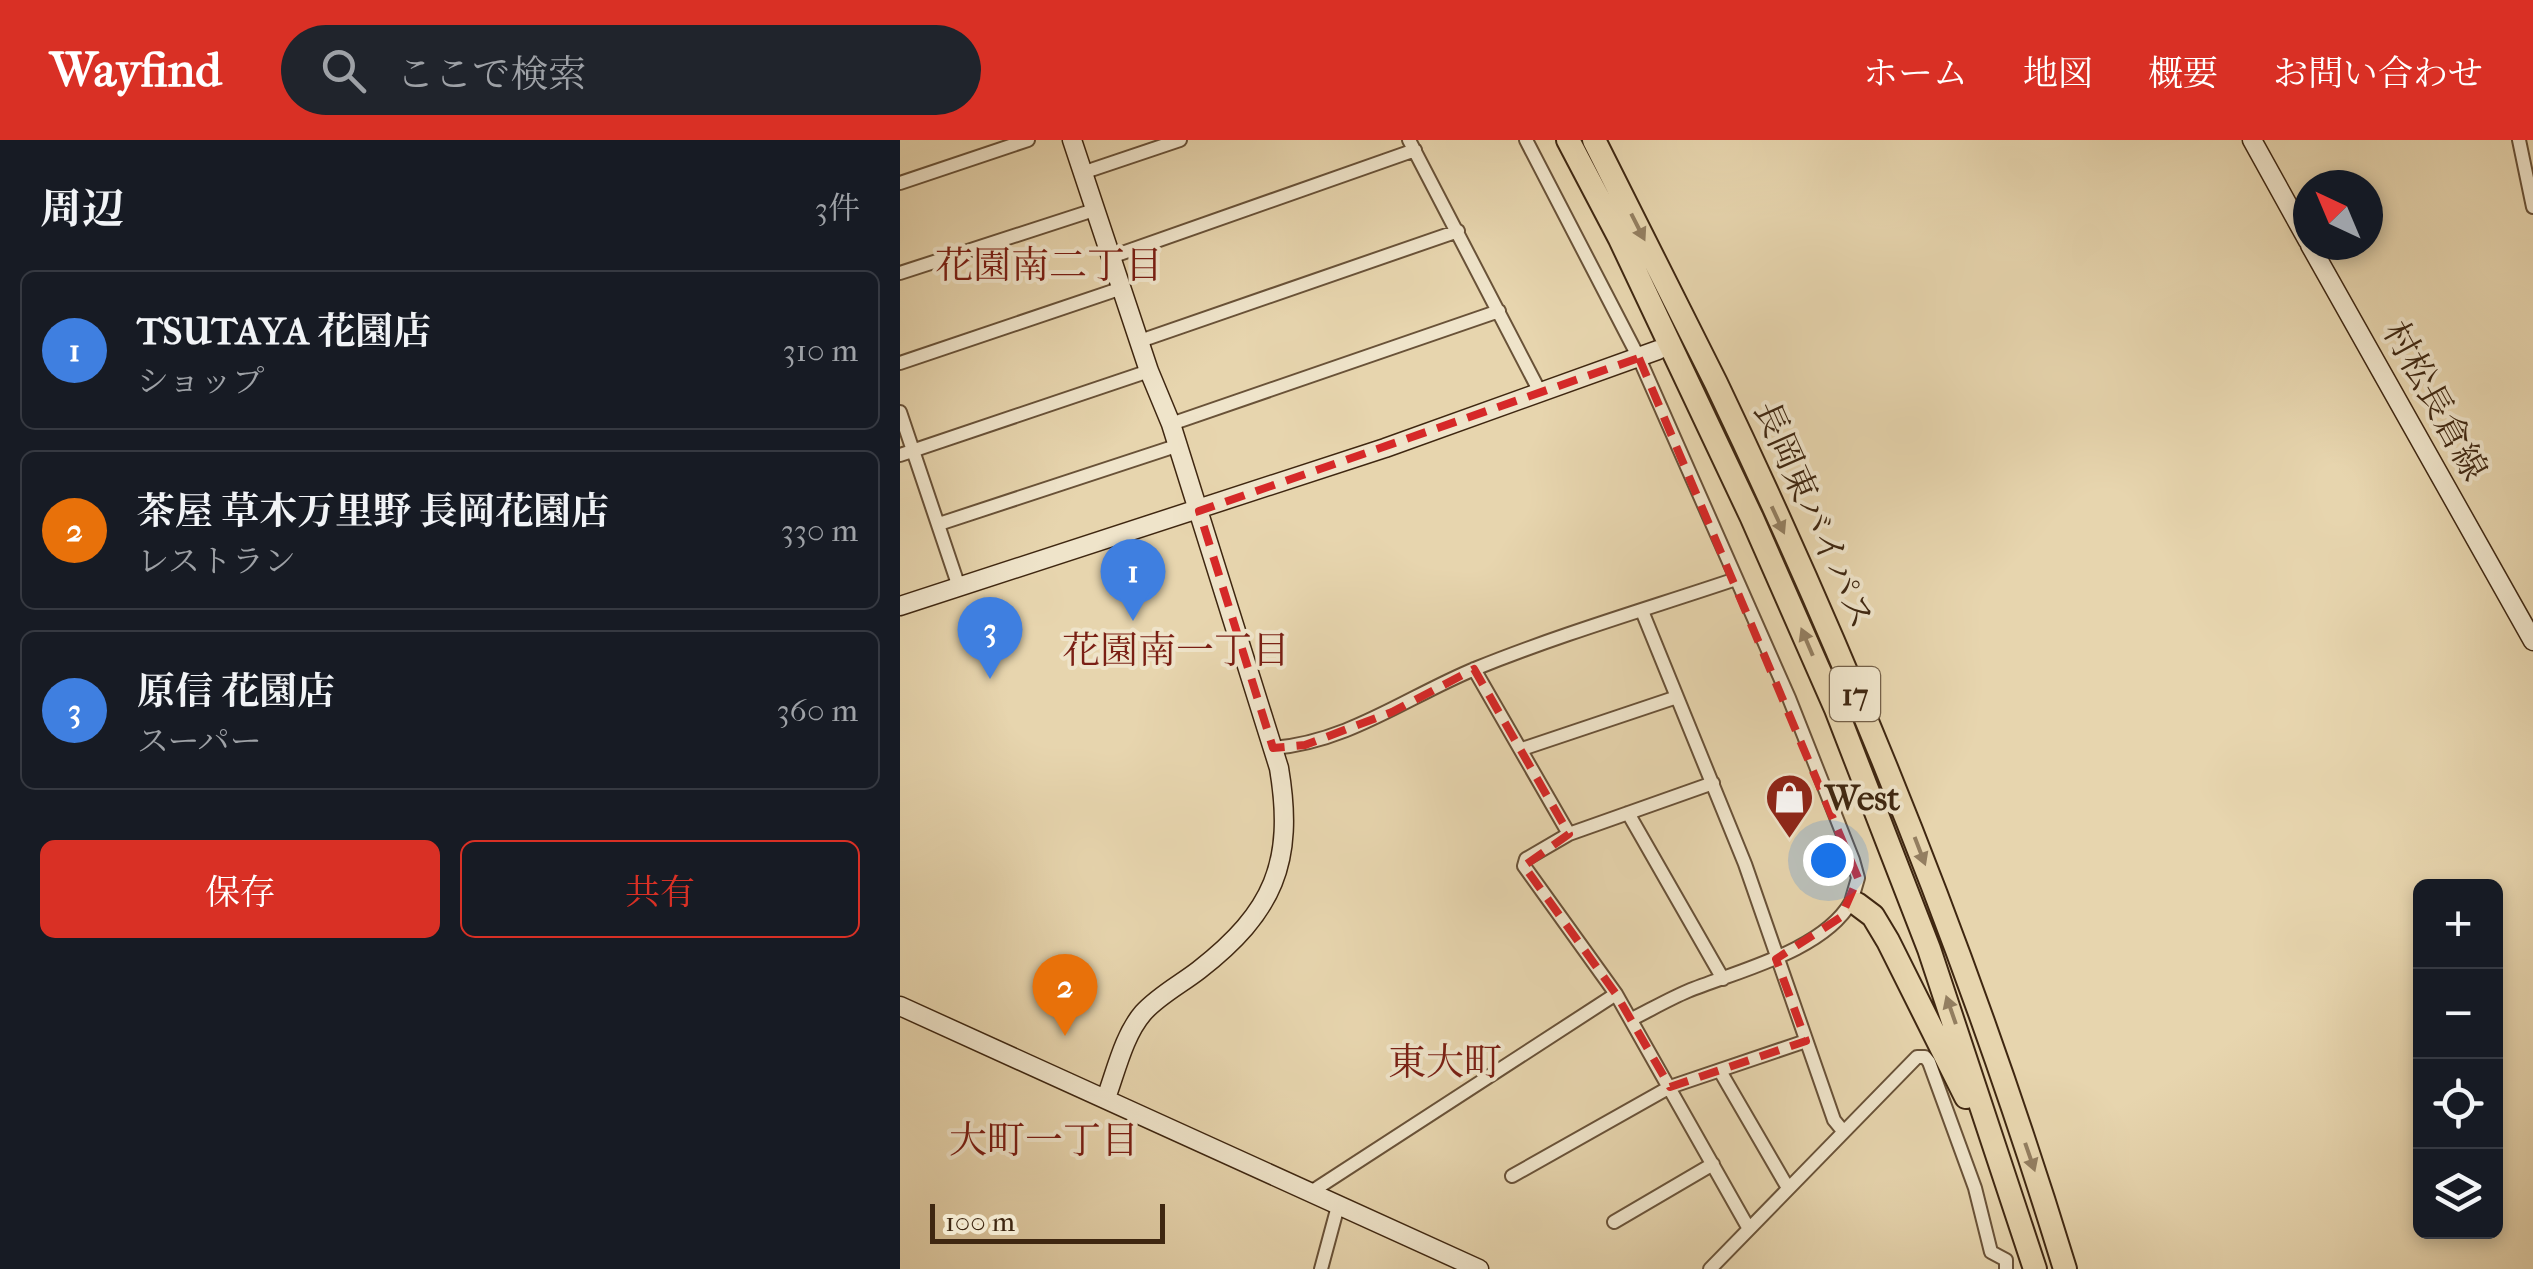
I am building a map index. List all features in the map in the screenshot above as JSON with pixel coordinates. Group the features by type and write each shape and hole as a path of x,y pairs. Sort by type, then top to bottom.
{"highway":[{"name":"長岡東バイパス","path":"1568,140 1620,239 1745,503 1836,709 1930,949 2034,1269"},
{"name":"長岡東バイパス","path":"1594,140 1717,386 1870,727 1946,918 2032,1162 2064,1269"},
{"path":"1854,903 1874,916 1888,941 2004,1177"}],"street":[{"path":"900,183 1028,140"},
{"path":"1072,140 1199,511 1280,768 1284,811 1278,867 1269,897 1233,942 1141,1015 1106,1098"},
{"path":"1082,173 1180,140"},
{"path":"1526,140 1639,358 1830,794 1858,878 1854,903 1840,917 1776,959 1686,991 1632,1019"},
{"name":"村松長倉線","path":"2252,140 2293,214"},
{"path":"2518,140 2531,184 2533,207"},
{"path":"1111,257 1412,145 1540,394"},
{"path":"900,273 1094,210"},
{"path":"1140,341 1458,231"},
{"name":"村松長倉線","path":"2319,260 2533,641"},
{"path":"900,364 1122,288"},
{"path":"1170,424 1498,311"},
{"path":"900,606 1199,511 1658,350"},
{"path":"907,453 1149,371"},
{"path":"900,412 907,453 938,524 959,587"},
{"path":"938,524 1176,446"},
{"path":"1273,748 1306,745 1392,712 1474,669 1736,578"},
{"path":"1642,611 1713,782 1834,1120 1843,1131"},
{"path":"1474,669 1569,834"},
{"path":"1522,749 1677,697"},
{"path":"1713,782 1569,834 1526,860 1524,866 1632,1019 1749,1229"},
{"path":"1628,813 1723,979"},
{"path":"1311,1192 1616,994"},
{"path":"900,1006 1479,1269"},
{"path":"1512,1176 1670,1087 1806,1041"},
{"path":"1710,1269 1910,1062 1924,1057 1975,1188 1991,1252 2006,1264 2034,1269"},
{"path":"1720,1070 1788,1188"},
{"path":"1614,1222 1713,1164"},
{"path":"1321,1269 1338,1206"}],"highlighted area":[{"path":"1639,358 1858,878 1841,917 1776,959 1806,1041 1670,1087 1616,994 1524,866 1569,834 1474,669 1392,712 1305,745 1273,748 1199,511"}],"place":[{"name":"TSUTAYA 花園店","path":"1133,621"},
{"name":"原信 花園店","path":"990,679"},
{"name":"West","path":"1790,840"},
{"name":"茶屋 草木万里野 長岡花園店","path":"1065,1036"}],"district":[{"name":"花園南二丁目","path":"1049,265"},
{"name":"花園南一丁目","path":"1176,650"},
{"name":"東大町","path":"1445,1062"},
{"name":"大町一丁目","path":"1044,1140"}]}
